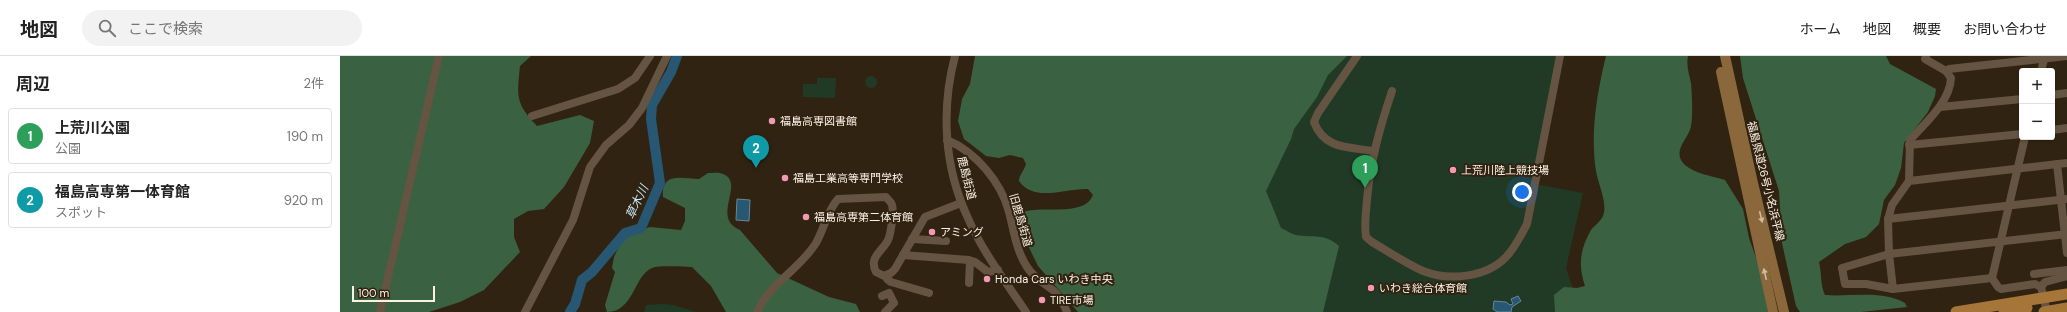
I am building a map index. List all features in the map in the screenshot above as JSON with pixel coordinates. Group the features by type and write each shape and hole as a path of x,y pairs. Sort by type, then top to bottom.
{"highway":[{"path":"1956,312 2067,294"},
{"path":"2004,312 2067,300"},
{"path":"2044,312 2067,308"}],"main road":[{"path":"1719,56 1724,90 1773,312"},
{"name":"福島県道26号小名浜平線","path":"1725,56 1753,183 1784,312"}],"street":[{"path":"380,312 439,56"},
{"path":"532,116 618,89 635,78 650,56"},
{"path":"525,312 573,220 590,167 606,145 629,125 642,108 668,56"},
{"name":"鹿島街道","path":"955,56 946,96 947,140 958,195 975,233 1026,312"},
{"path":"1357,56 1315,116 1314,122 1319,134 1331,144 1374,151"},
{"path":"1392,91 1374,151 1365,220 1366,237 1372,242 1412,264 1436,274 1463,276 1488,269 1508,255 1527,224 1560,56"},
{"path":"1893,289 1889,254 1888,218 1892,205 1909,180 1910,140 1940,107 1951,83 1951,78 1946,72 1925,59 1926,56"},
{"path":"1946,72 1949,68 2067,56"},
{"path":"2042,68 2044,58"},
{"path":"2055,95 2067,93"},
{"path":"1940,107 2019,99"},
{"path":"2055,130 2067,128"},
{"path":"1909,145 2019,134"},
{"name":"旧鹿島街道","path":"947,140 959,144 993,178 1006,202 1018,251 1027,268 1033,276 1054,291 1067,312"},
{"path":"2024,140 1992,278 1998,287 2002,289 2035,284 2042,290 2047,312"},
{"path":"1909,180 2067,163"},
{"path":"2057,164 2064,199 2067,253"},
{"path":"757,312 763,300 815,244 831,209 838,199 886,197 893,206 889,238 874,259 873,264 876,272 880,275 887,275 895,269 925,217 961,203"},
{"path":"1888,218 2064,199"},
{"path":"1992,278 1893,289 1866,284 1845,284 1842,268 1889,254 2066,234"},
{"path":"912,238 946,241"},
{"path":"903,255 970,260 988,272 998,270"},
{"path":"969,283 970,260"},
{"path":"2034,274 2067,270"},
{"path":"887,275 887,279 891,282 929,293"},
{"path":"2042,290 2046,282 2067,276"},
{"path":"882,296 889,293 894,303 885,312"}],"green space":[{"path":"340,56 531,56 520,66 518,92 521,105 537,126 580,115 594,121 590,143 564,187 544,209 528,211 514,219 514,237 520,252 484,290 460,302 429,312 340,312"},
{"path":"975,56 1347,56 1328,75 1317,97 1294,129 1291,139 1266,191 1281,228 1296,235 1329,239 1339,246 1323,312 1078,312 1038,266 1020,229 1018,214 1027,211 1071,209 1080,207 1088,202 1093,195 1088,189 1042,193 1025,188 1019,181 1026,164 1023,158 1010,155 999,158 986,156 964,139 958,121 962,99 970,84"},
{"path":"1309,56 1560,56 1535,184 1583,193 1566,268 1581,312 1305,312 1175,253"},
{"path":"1606,56 1688,56 1692,116 1690,130 1680,151 1681,160 1689,168 1695,171 1725,180 1743,209 1749,238 1758,263 1768,312 1555,312 1554,295 1564,287 1577,288 1585,286 1581,271 1582,251 1587,237 1602,218 1604,211 1604,199 1596,171 1594,157 1594,128 1597,99"},
{"path":"1740,56 1886,56 1890,64 1936,89 1935,96 1928,112 1904,143 1901,168 1895,185 1884,200 1879,224 1866,237 1845,244 1819,262 1822,287 1825,295 1876,295 1896,299 1905,303 1907,307 1861,312 1800,312 1796,306 1782,243 1779,191 1743,78"},
{"path":"871,76 875,78 877,82 875,86 871,88 867,86 865,82 867,78"},
{"path":"817,78 836,78 835,98 803,97 803,84 817,84"},
{"path":"708,173 721,173 729,178 731,193 728,217 732,225 740,230 777,273 829,297 856,304 860,312 726,312 711,286 692,267 666,266 652,268 646,272 623,306 616,310 607,312 605,305 615,272 612,268 614,257 624,236 650,227 681,230 685,221 685,208 663,197 663,189 665,184 674,178 699,179"},
{"path":"646,305 674,305 696,312 644,312"}],"water":[{"path":"737,199 750,200 749,221 736,220"},
{"path":"1518,296 1521,301 1512,307 1511,312 1497,312 1493,309 1494,301 1506,302 1510,305 1513,304 1511,299"}],"waterway":[{"name":"草木川","path":"570,312 575,304 582,280 592,272 625,233 641,228 660,183 651,119 652,105 671,72 677,56"}],"place":[{"name":"福島高専図書館","path":"772,121"},
{"name":"福島高専第一体育館","path":"756,168"},
{"name":"上荒川陸上競技場","path":"1453,170"},
{"name":"福島工業高等専門学校","path":"785,178"},
{"name":"上荒川公園","path":"1365,188"},
{"name":"福島高専第二体育館","path":"806,217"},
{"name":"アミング","path":"932,232"},
{"name":"Honda Cars いわき中央","path":"987,279"},
{"name":"いわき総合体育館","path":"1371,288"},
{"name":"TIRE市場","path":"1042,300"}]}
